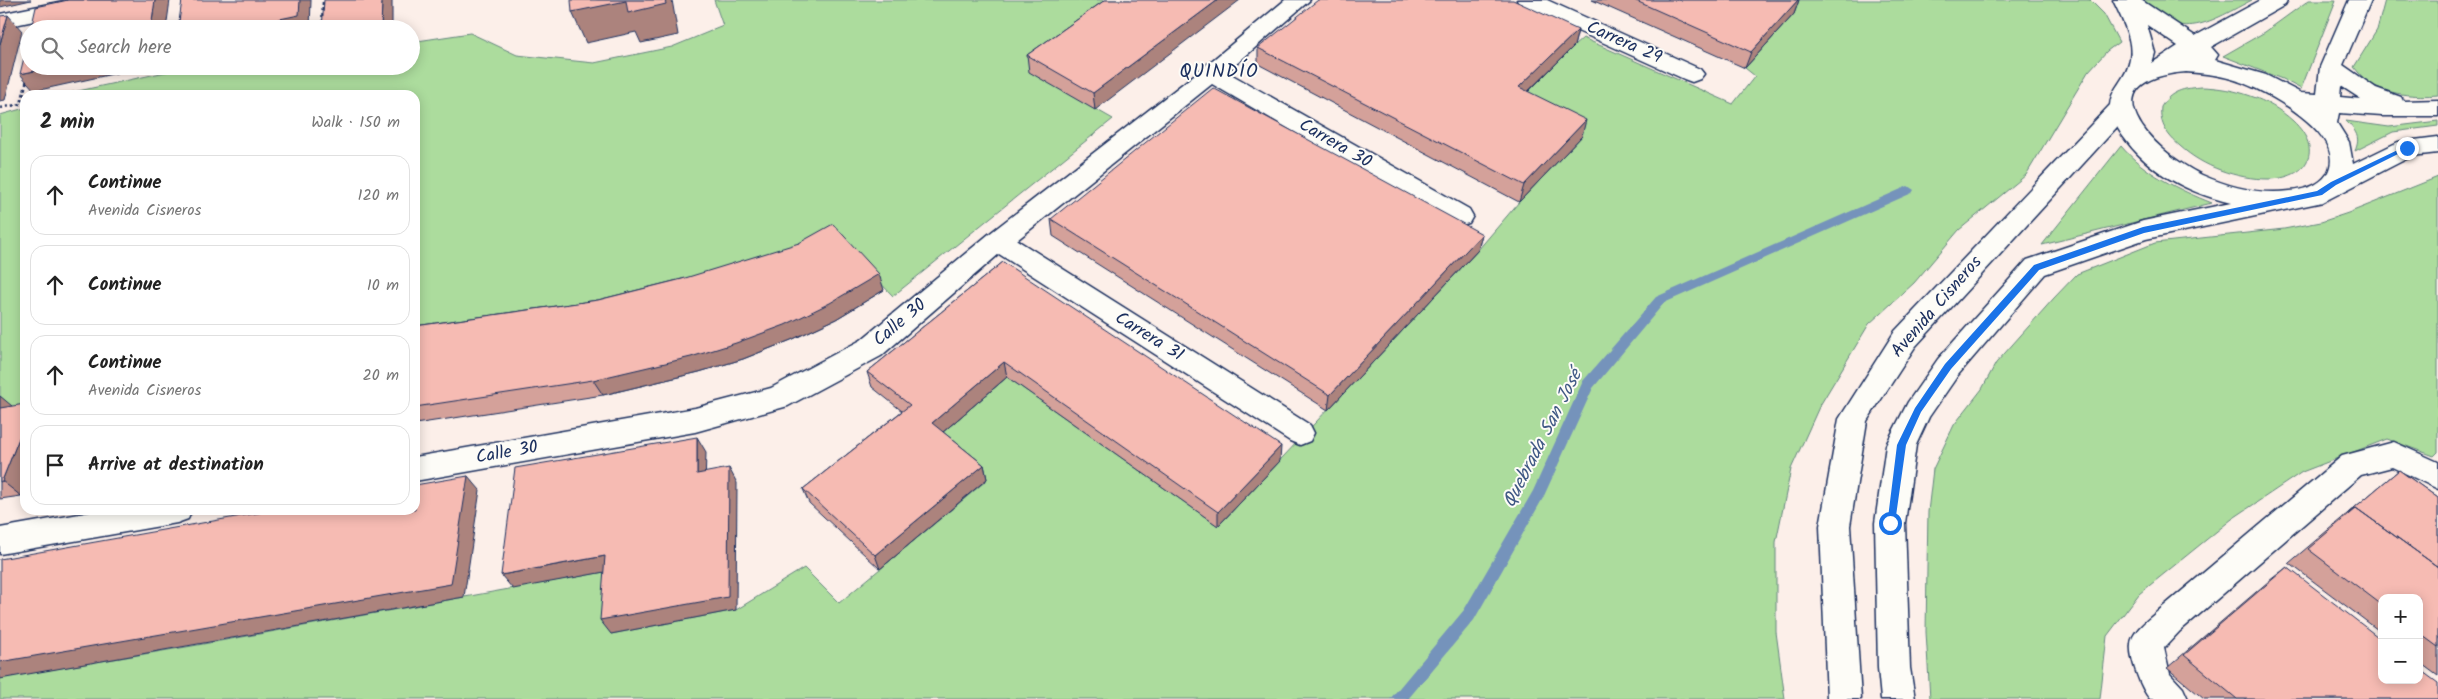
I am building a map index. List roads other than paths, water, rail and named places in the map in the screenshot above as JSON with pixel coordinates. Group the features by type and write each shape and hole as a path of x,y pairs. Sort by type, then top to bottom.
{"street":[{"path":"0,21 102,0"},
{"name":"Calle 30","path":"420,468 695,420 778,398 871,348 998,241 1211,73 1299,0"},
{"name":"Carrera 29","path":"1528,0 1692,74"},
{"path":"2125,0 2173,34 2204,43 2234,72"},
{"path":"2125,0 2144,53 2144,74"},
{"path":"2277,0 2204,43 2144,74 2123,97 2122,107 2127,125 2140,143 2160,160 2184,176 2213,189 2243,198 2273,201 2300,199"},
{"path":"2334,184 2341,171 2341,156 2327,114 2331,67 2360,0"},
{"path":"2144,74 2192,65 2234,72 2262,82 2327,114 2431,108"},
{"path":"2331,67 2365,92 2382,100 2431,108"},
{"name":"Carrera 30","path":"1211,73 1460,216"},
{"name":"Avenida Cisneros","path":"1844,699 1835,526 1852,420 1905,339 2122,107"},
{"path":"1898,699 1894,668 1890,523 1901,445 1918,410 1948,367 2036,268 2143,230 2300,199 2320,193 2334,184 2407,148 2438,145"},
{"name":"Carrera 31","path":"998,241 1300,432"},
{"path":"2171,699 2155,681 2147,644 2169,621 2352,465 2394,454 2438,476"},
{"path":"0,541 148,515"}],"waterway":[{"name":"Quebrada San José","path":"1398,699 1469,615 1538,494 1588,385 1660,300 1908,190"}],"district":[{"name":"QUINDÍO","path":"1219,72"}]}
